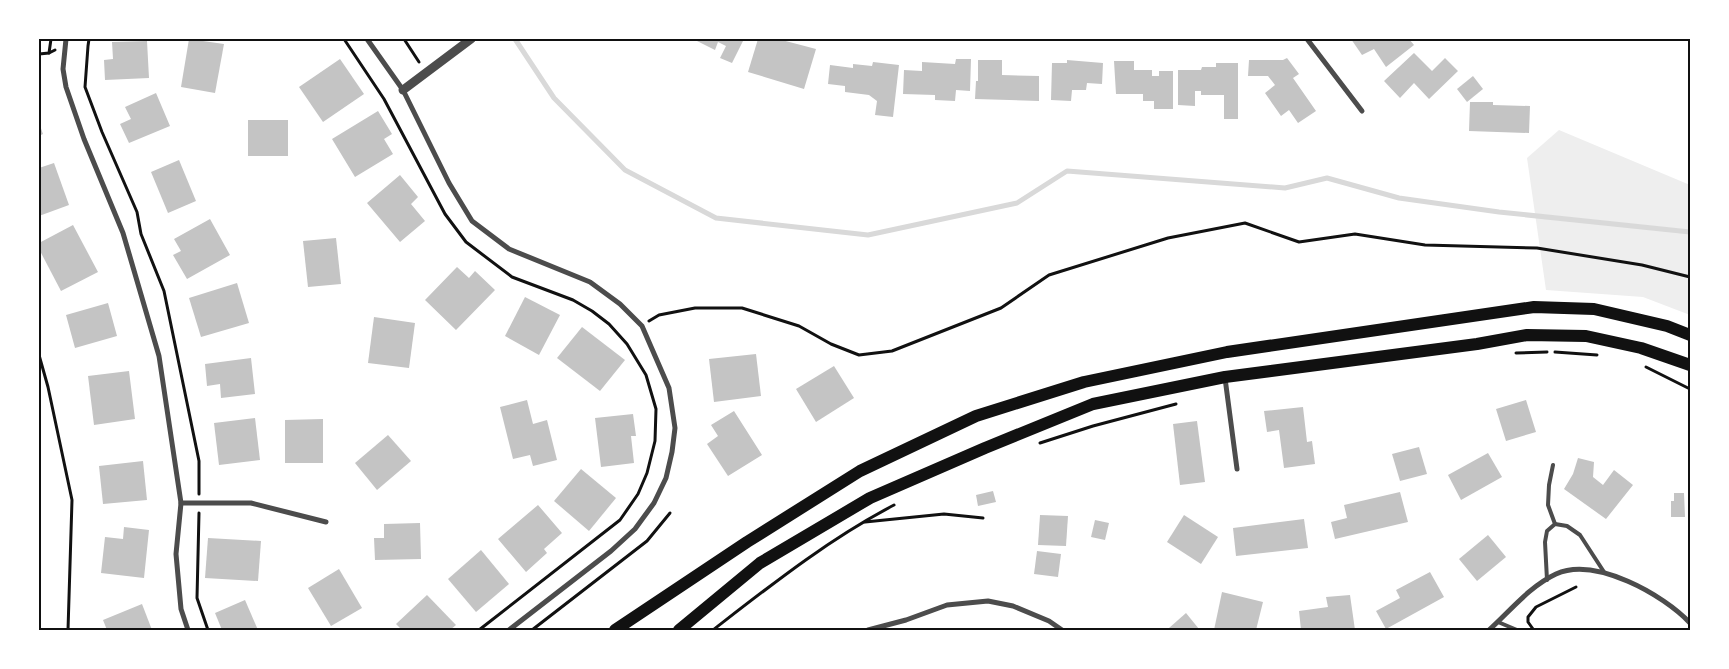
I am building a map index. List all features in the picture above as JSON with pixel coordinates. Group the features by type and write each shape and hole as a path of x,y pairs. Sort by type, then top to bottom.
{"main road":[{"path":"615,630 747,542 860,471 976,416 1084,382 1227,352 1534,307 1594,309 1667,326 1690,335"},
{"path":"679,630 760,563 870,498 1093,404 1225,377 1477,344 1528,335 1586,336 1641,348 1690,365"}],"street":[{"path":"66,39 63,70 66,87 84,140 123,233 158,356 181,503 176,554 180,609 188,630"},
{"path":"367,39 403,90 449,182 472,221 509,249 590,282 620,304 642,326 669,388 675,428 672,452 666,478 654,503 636,529 611,551 510,630"},
{"path":"403,90 471,39"},
{"path":"1307,39 1362,111"},
{"path":"1225,377 1237,469"},
{"path":"181,503 251,503 326,522"},
{"path":"1489,630 1534,588 1546,580 1558,573 1584,568 1604,572 1652,593 1683,615 1690,623"},
{"path":"868,630 906,620 947,605 988,601 1013,606 1049,621 1062,630"}],"lane":[{"path":"1553,465 1548,505 1555,524"},
{"path":"1555,524 1567,526 1580,535 1604,572"},
{"path":"1546,580 1545,542 1548,531 1555,524"},
{"path":"1498,622 1517,630"}],"path":[{"path":"49,53 51,39"},
{"path":"88,46 90,39"},
{"path":"344,39 384,99 445,214 466,242 512,277 573,300 609,324 627,344 646,375 656,409 655,441 647,473 638,494 620,520 479,630"},
{"path":"404,39 419,62"},
{"path":"642,326 659,315 695,308 742,308 799,326 831,344 859,355 892,351 1001,308 1049,274 1168,238 1245,223 1299,242 1355,234 1425,245 1536,248 1642,265 1690,277"},
{"path":"1511,354 1550,352 1602,355"},
{"path":"39,355 48,387 72,500 68,630"},
{"path":"1641,364 1690,389"},
{"path":"1036,444 1093,426 1182,402"},
{"path":"713,630 773,583 862,523 902,502"},
{"path":"532,630 647,541 670,513"},
{"path":"862,523 944,514 983,518"},
{"path":"1533,628 1528,622 1528,617 1536,607 1576,587"}],"shaded area":[{"path":"1559,130 1690,185 1690,315 1643,297 1546,290 1527,158"}],"building":[{"path":"189,39 224,44 215,93 181,87"},
{"path":"693,39 744,39 732,63 720,58 726,46 718,42 715,50"},
{"path":"758,39 778,39 816,49 804,89 748,72"},
{"path":"1351,39 1409,39 1414,45 1386,67 1374,49 1362,55"},
{"path":"147,41 149,78 105,80 104,60 113,59 112,42"},
{"path":"1414,53 1432,71 1445,58 1458,71 1429,99 1414,83 1400,98 1384,81"},
{"path":"1287,58 1299,74 1293,78 1316,111 1298,123 1289,110 1281,116 1265,93 1275,85 1268,76 1248,76 1249,60 1283,60"},
{"path":"340,59 364,94 323,122 299,87"},
{"path":"956,59 971,59 970,91 956,90 955,101 935,100 935,95 903,94 904,70 922,71 922,62 955,64"},
{"path":"978,60 1002,60 1002,75 1039,76 1039,101 975,99 976,81 978,81"},
{"path":"1067,60 1103,63 1102,84 1087,83 1086,90 1072,90 1071,101 1051,100 1052,63 1067,63"},
{"path":"1114,61 1134,61 1134,70 1152,70 1152,76 1159,76 1159,71 1173,71 1173,109 1154,109 1154,101 1143,101 1143,94 1116,94"},
{"path":"873,62 899,65 893,117 875,115 877,101 869,95 845,92 845,86 828,84 830,65 853,68 853,64 872,66"},
{"path":"1216,63 1238,63 1238,119 1224,119 1224,95 1201,95 1201,91 1195,91 1195,106 1178,105 1178,70 1201,70 1202,67 1216,67"},
{"path":"1473,76 1483,89 1467,102 1457,89"},
{"path":"156,93 170,126 129,143 120,124 131,119 125,107"},
{"path":"1470,102 1493,102 1493,105 1530,106 1529,133 1469,131"},
{"path":"378,111 392,134 384,139 393,154 355,177 332,139"},
{"path":"248,120 288,120 288,156 248,156"},
{"path":"39,123 43,134 39,136"},
{"path":"179,160 196,201 168,213 151,172"},
{"path":"54,163 69,205 39,216 39,168"},
{"path":"400,175 418,197 411,204 425,221 400,242 367,203"},
{"path":"210,219 230,255 187,279 173,255 181,251 174,239"},
{"path":"73,225 98,272 61,291 39,249 39,243"},
{"path":"336,238 341,284 308,287 303,241"},
{"path":"457,267 469,278 475,271 495,290 456,330 425,300"},
{"path":"237,283 249,323 201,337 189,298"},
{"path":"525,297 560,315 539,355 505,336"},
{"path":"108,303 117,336 75,348 66,315"},
{"path":"374,317 415,323 409,368 368,363"},
{"path":"582,327 625,360 600,391 557,358"},
{"path":"756,354 761,396 714,402 709,359"},
{"path":"251,358 255,394 221,398 220,384 207,386 205,364"},
{"path":"834,366 854,398 816,422 796,389"},
{"path":"129,371 135,419 94,425 88,376"},
{"path":"527,400 533,424 547,420 557,460 533,466 530,455 513,459 500,407"},
{"path":"1526,400 1536,432 1506,441 1496,409"},
{"path":"1303,407 1307,442 1312,441 1315,464 1284,468 1279,430 1267,432 1264,411"},
{"path":"734,411 762,455 728,476 707,444 718,436 711,425"},
{"path":"633,414 636,436 631,436 634,463 601,467 595,418"},
{"path":"255,418 260,460 219,465 214,423"},
{"path":"323,419 323,463 285,463 285,420"},
{"path":"1197,421 1205,482 1180,485 1173,424"},
{"path":"388,435 411,461 377,490 355,463"},
{"path":"1419,447 1427,474 1400,481 1392,454"},
{"path":"1488,453 1502,477 1461,500 1448,475"},
{"path":"1578,458 1594,462 1593,477 1603,485 1614,470 1633,485 1606,519 1564,489 1573,474"},
{"path":"143,461 147,500 103,504 99,466"},
{"path":"581,469 616,498 589,531 554,501"},
{"path":"993,491 996,502 978,506 976,495"},
{"path":"1400,492 1408,522 1335,539 1331,522 1347,518 1344,505"},
{"path":"1674,493 1684,493 1685,517 1671,517 1671,501 1674,501"},
{"path":"538,505 562,533 544,549 547,553 526,572 498,539"},
{"path":"1040,515 1068,516 1066,546 1038,545"},
{"path":"1184,515 1218,537 1201,564 1167,542"},
{"path":"1304,519 1308,548 1236,556 1233,528"},
{"path":"1095,520 1109,523 1105,540 1091,537"},
{"path":"420,523 421,559 375,560 374,538 384,538 384,524"},
{"path":"124,527 149,530 144,578 101,573 105,537 123,539"},
{"path":"1488,535 1506,557 1477,581 1459,559"},
{"path":"208,538 261,541 258,581 205,578"},
{"path":"481,550 509,584 476,612 448,579"},
{"path":"1037,551 1061,554 1058,577 1034,574"},
{"path":"339,569 362,608 331,626 308,588"},
{"path":"1430,572 1444,597 1386,629 1376,611 1400,598 1396,590"},
{"path":"1222,592 1263,602 1256,630 1214,630"},
{"path":"427,595 456,625 450,630 402,630 396,624"},
{"path":"1350,595 1355,630 1301,630 1299,611 1328,607 1326,597"},
{"path":"245,600 258,630 222,630 215,613"},
{"path":"142,604 152,630 107,630 103,620"},
{"path":"1186,613 1199,629 1171,630 1169,628"}],"waterway":[{"path":"515,39 554,98 625,170 716,218 868,235 1017,203 1067,171 1285,188 1327,178 1399,198 1499,212 1690,232"}]}
